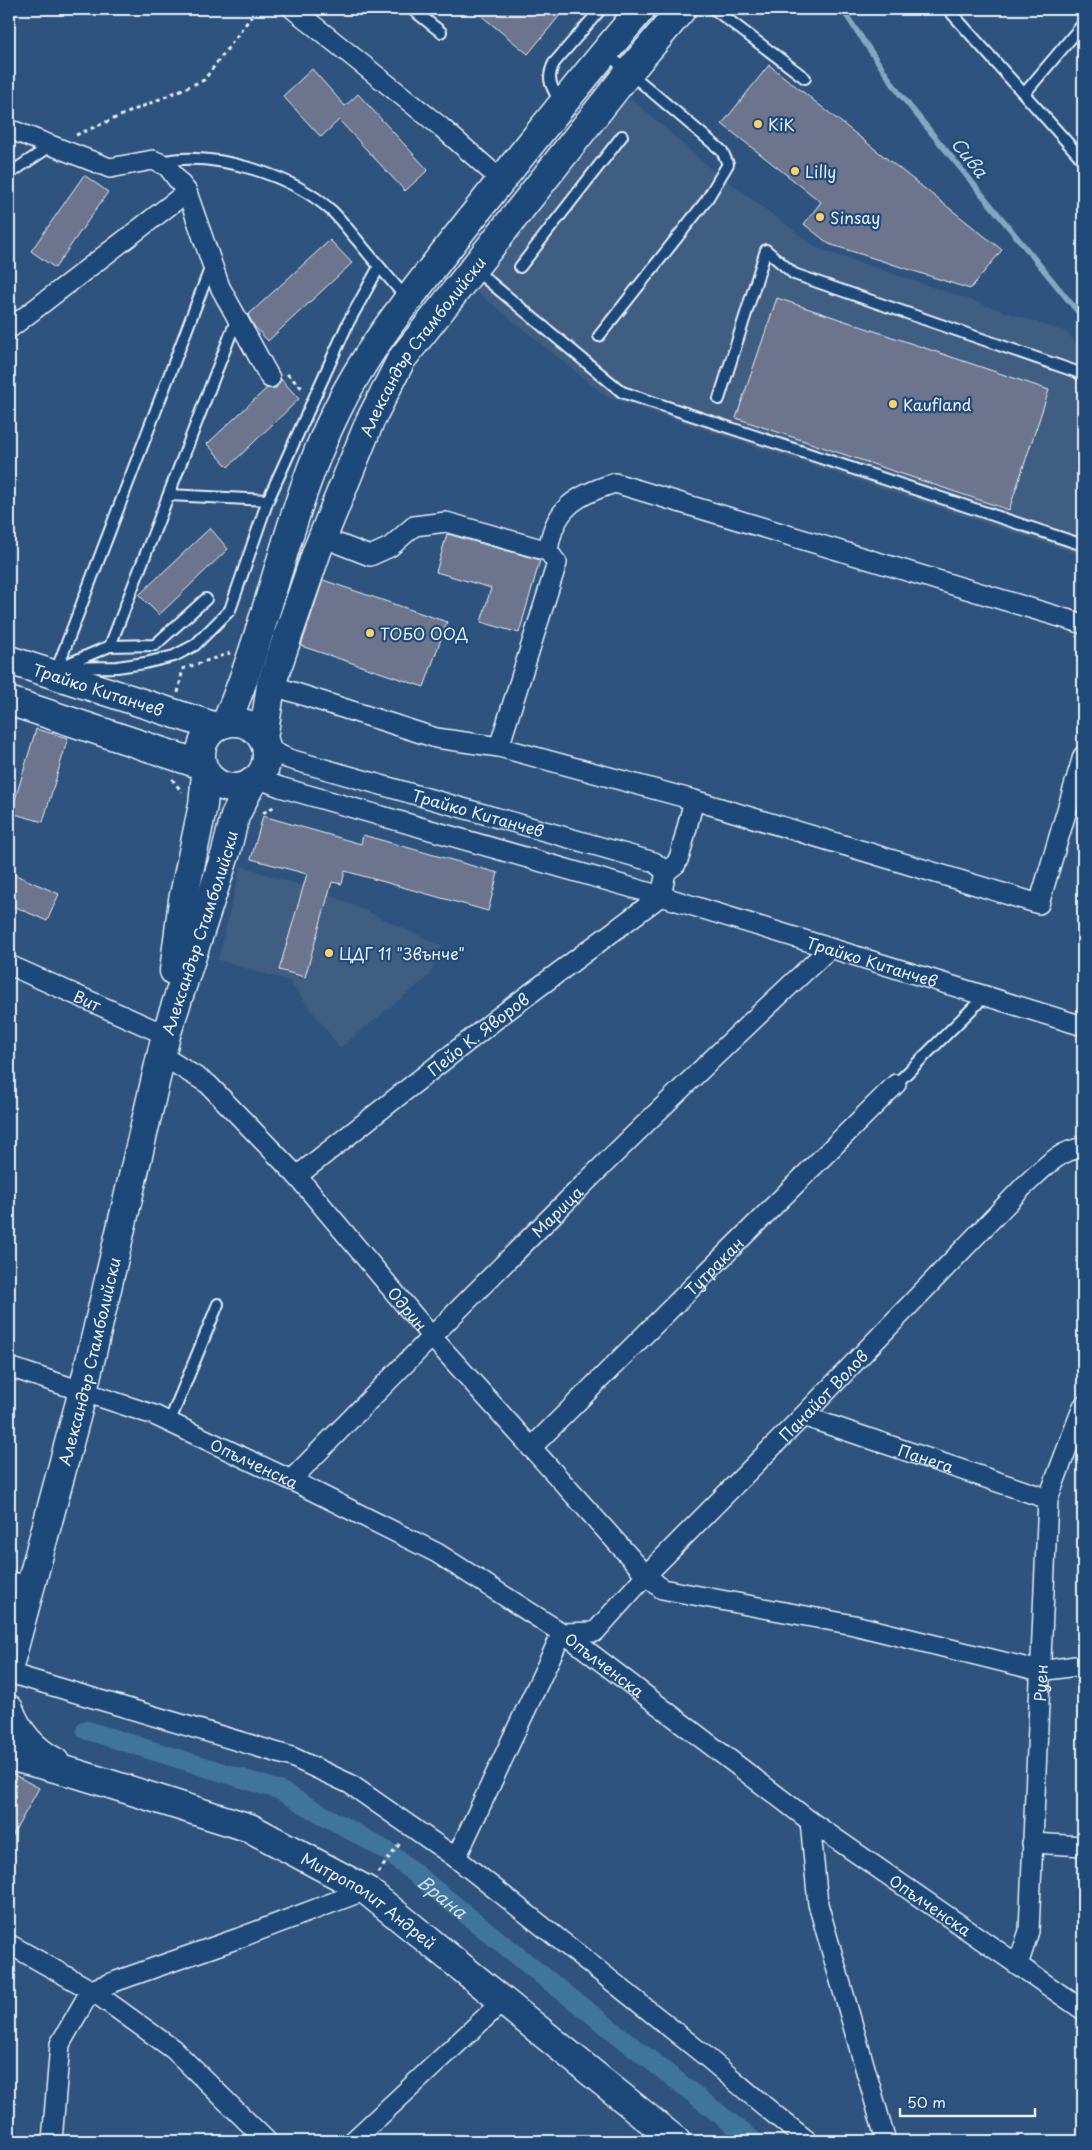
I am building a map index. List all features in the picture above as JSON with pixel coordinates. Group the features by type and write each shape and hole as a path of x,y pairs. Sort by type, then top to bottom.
{"main road":[{"name":"Александър Стамболийски","path":"163,1045 183,900 203,805 204,770 200,754 202,743 208,734 221,725 243,684 310,476 336,412 358,368 408,300 500,180 641,9"},
{"name":"Александър Стамболийски","path":"9,1666 19,1584 83,1391 163,1045 226,852 235,816 254,780 264,767 264,743 271,684 317,552 370,420 401,360 628,73 682,9"},
{"name":"Трайко Китанчев","path":"9,660 56,671 175,715 221,725"},
{"path":"9,701 204,770 214,782 228,788 243,787 254,780"},
{"path":"221,725 237,722 247,725 256,730 264,743"},
{"path":"9,1709 15,1725 28,1744 51,1760 78,1774"},
{"name":"Митрополит Андрей","path":"9,1756 78,1774 250,1828 370,1885 504,2000 676,2141"}],"street":[{"path":"293,9 441,127 500,180"},
{"path":"9,129 110,168 153,160 167,166 187,192 211,266 220,287 270,378"},
{"path":"9,329 187,192"},
{"path":"548,551 551,532 568,504 593,490 615,483 1083,624"},
{"path":"339,544 370,556 390,547 414,526 446,522 548,551 557,563 500,747"},
{"path":"271,684 436,738 500,747 694,800 1039,904 1083,756"},
{"name":"Трайко Китанчев","path":"264,743 289,759 654,862 666,872"},
{"name":"Трайко Китанчев","path":"254,780 661,896 1083,1026"},
{"path":"661,896 666,872 676,864 680,854 694,800"},
{"name":"Пейо К. Яворов","path":"298,1176 500,1016 661,896"},
{"name":"Марица","path":"291,1480 432,1336 745,1027 829,949"},
{"name":"Вит","path":"9,965 163,1045"},
{"name":"Одрин","path":"163,1045 208,1084 298,1176 432,1336 646,1575 662,1589 854,1625 1040,1671"},
{"name":"Тутракан","path":"531,1448 896,1084"},
{"name":"Панайот Волов","path":"562,1633 595,1632 646,1575 803,1416 1023,1187 1057,1158 1074,1148 1083,1148"},
{"name":"Опълченска","path":"9,1367 154,1415 291,1480 437,1553 562,1633 810,1821 1083,2010"},
{"name":"Руен","path":"1018,1965 1029,1931 1048,1499 1083,1406"},
{"name":"Панега","path":"803,1416 1048,1499"},
{"path":"456,1858 562,1633"},
{"path":"1040,1671 1083,1665"},
{"path":"9,1673 292,1757 350,1784 456,1858 707,2057 776,2117 808,2141"},
{"path":"810,1821 818,1904 886,2141"},
{"path":"1032,1843 1083,1846"},
{"path":"52,2141 60,2044 92,1990 239,1938 370,1885"},
{"path":"9,1944 92,1990 173,2049 267,2141"},
{"path":"353,2141 504,2000"}],"lane":[{"path":"412,9 441,32"},
{"path":"561,105 549,79 550,71 554,63 601,9"},
{"path":"714,9 805,78"},
{"path":"948,9 1083,160"},
{"path":"1024,94 1083,24"},
{"path":"599,336 706,201 728,164 722,151 604,52"},
{"path":"520,267 622,136"},
{"path":"9,174 52,145"},
{"path":"160,162 176,159 205,160 242,166 286,182 306,192 334,213 408,300"},
{"path":"719,400 766,250 794,274 1068,368 1083,376"},
{"path":"56,671 211,266"},
{"path":"56,671 117,667 146,663 174,656 195,645 230,610 268,500 348,323 379,266"},
{"path":"473,268 622,392 1083,545"},
{"path":"110,646 237,317"},
{"path":"169,495 268,500"},
{"path":"56,671 110,646 155,645 206,599"},
{"path":"896,1084 985,996"},
{"path":"169,1423 218,1304"}],"path":[{"path":"52,145 204,80 257,9"},
{"path":"270,378 280,366 313,399"},
{"path":"175,715 186,650"},
{"path":"182,669 228,653 253,653"},
{"path":"370,1885 406,1835"}],"shaded area":[{"path":"632,99 709,167 817,248 1068,333 1083,352 1083,556 607,397 476,291 489,267 618,103"},
{"name":"ЦДГ 11 \"Звънче\"","path":"241,866 333,896 442,946 428,977 340,1048 289,981 218,960"}],"building":[{"path":"473,9 565,9 528,54"},
{"path":"769,65 1002,250 970,289 829,244 804,224 821,202 722,124"},
{"path":"312,69 345,106 358,94 428,170 405,191 339,120 321,137 283,96"},
{"path":"84,175 108,192 55,268 31,251"},
{"path":"330,240 352,263 268,341 254,326 248,315"},
{"name":"Kaufland","path":"777,298 1049,390 1009,510 736,418"},
{"path":"281,379 299,399 228,467 207,444 267,388 276,388"},
{"path":"210,528 228,549 159,615 139,595"},
{"path":"447,534 540,560 519,633 481,622 491,588 436,572"},
{"name":"ТОБО ООД","path":"323,580 447,622 424,687 301,646"},
{"path":"36,729 68,738 43,822 11,813"},
{"path":"263,816 361,844 363,835 498,873 488,911 345,871 342,884 332,882 305,977 279,970 307,874 251,859"},
{"path":"9,872 59,894 47,921 9,904"},
{"path":"9,1772 39,1788 9,1842"}],"waterway":[{"name":"Сива","path":"842,9 899,93 1083,318"},
{"name":"Врана","path":"86,1730 279,1790 387,1851 754,2141"}],"place":[{"name":"KiK","path":"758,124"},
{"name":"Lilly","path":"795,171"},
{"name":"Sinsay","path":"820,217"},
{"name":"Kaufland","path":"893,404"},
{"name":"ТОБО ООД","path":"370,633"},
{"name":"ЦДГ 11 \"Звънче\"","path":"329,953"}]}
